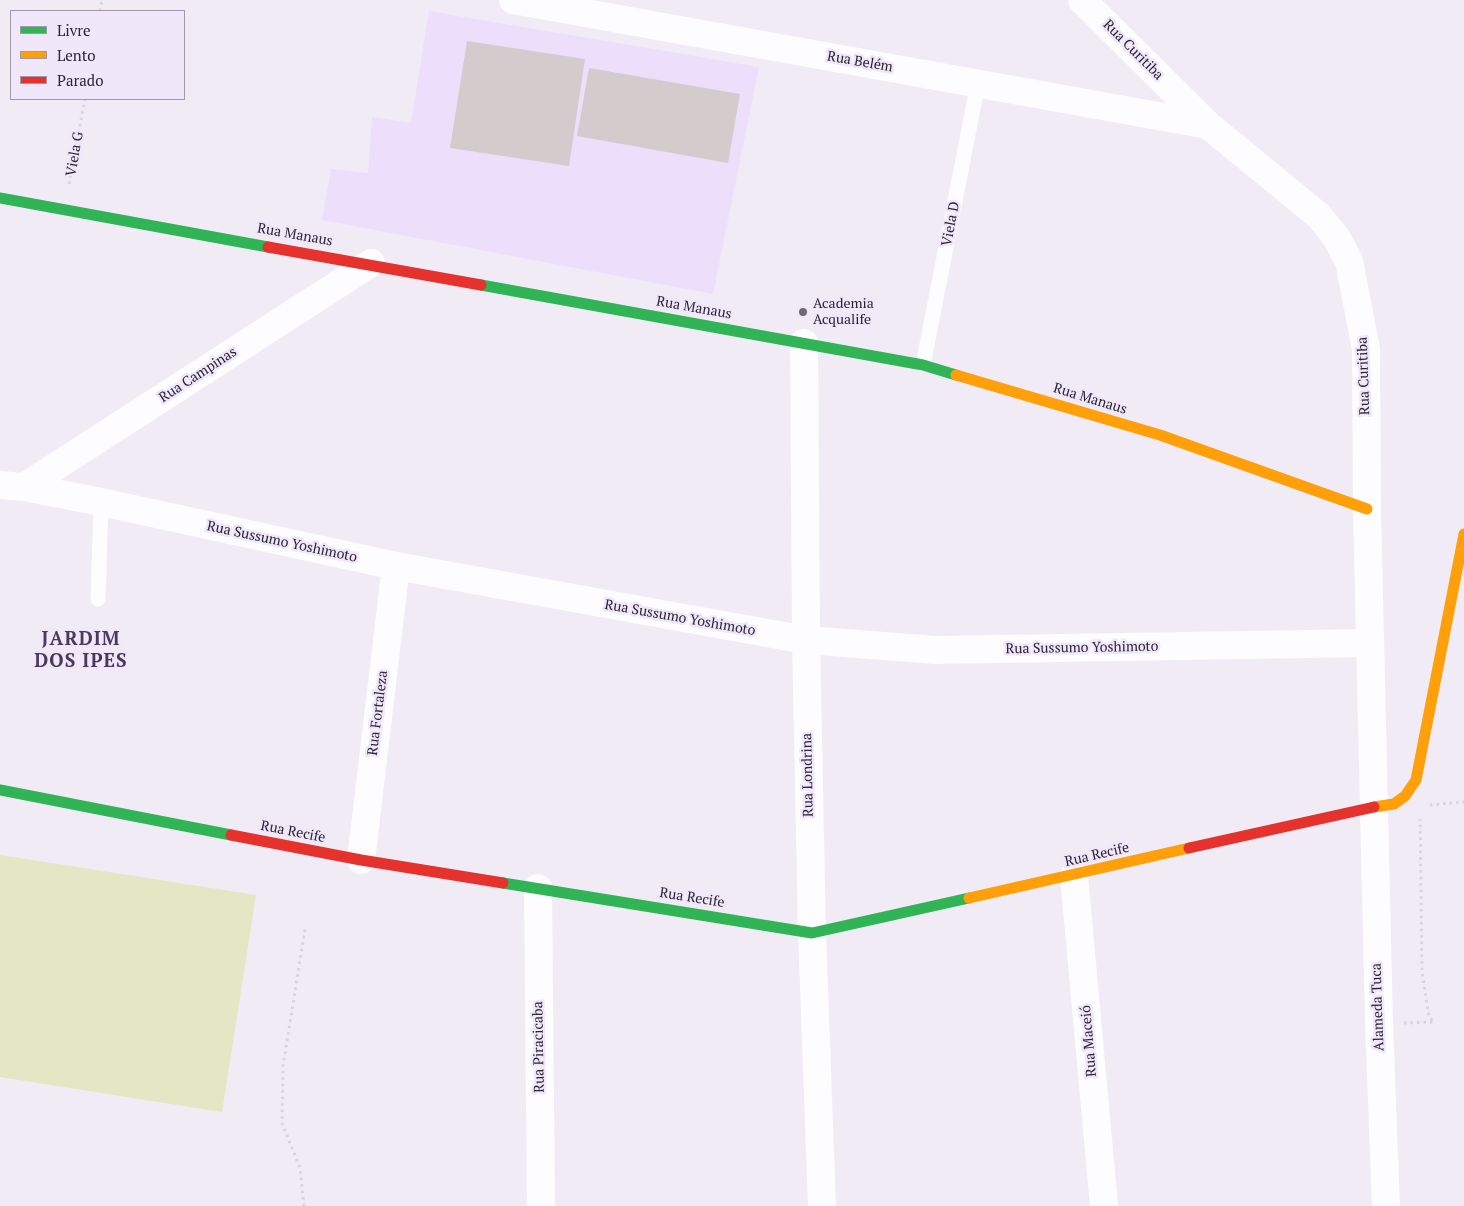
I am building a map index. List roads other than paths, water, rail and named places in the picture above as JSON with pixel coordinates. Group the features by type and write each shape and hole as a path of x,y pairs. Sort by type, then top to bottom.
{"main road":[{"name":"Rua Manaus","path":"0,198 371,263 924,365 1160,435 1367,509"},
{"name":"Rua Recife","path":"0,790 361,860 812,933 1394,804 1405,796 1416,780 1428,724 1442,638 1464,534"}],"street":[{"name":"Rua Belém","path":"513,0 1208,125"},
{"name":"Rua Curitiba","path":"1082,0 1208,125 1319,216 1336,237 1349,262 1366,349 1367,509 1374,807"},
{"name":"Rua Campinas","path":"12,486 371,263"},
{"name":"Rua Londrina","path":"804,343 806,640 812,933 822,1206"},
{"name":"Rua Sussumo Yoshimoto","path":"12,486 101,502 396,566 806,640 935,650 1370,643"},
{"name":"Rua Fortaleza","path":"361,860 396,566"},
{"name":"Alameda Tuca","path":"1374,807 1378,1023 1386,1206"},
{"name":"Rua Maceió","path":"1074,876 1104,1206"},
{"name":"Rua Piracicaba","path":"538,888 541,1206"}],"lane":[{"name":"Viela D","path":"924,365 978,83"},
{"path":"98,599 101,502"}],"place":[{"name":"Academia Acqualife","path":"803,312"}],"district":[{"name":"JARDIM DOS IPES","path":"81,651"}]}
